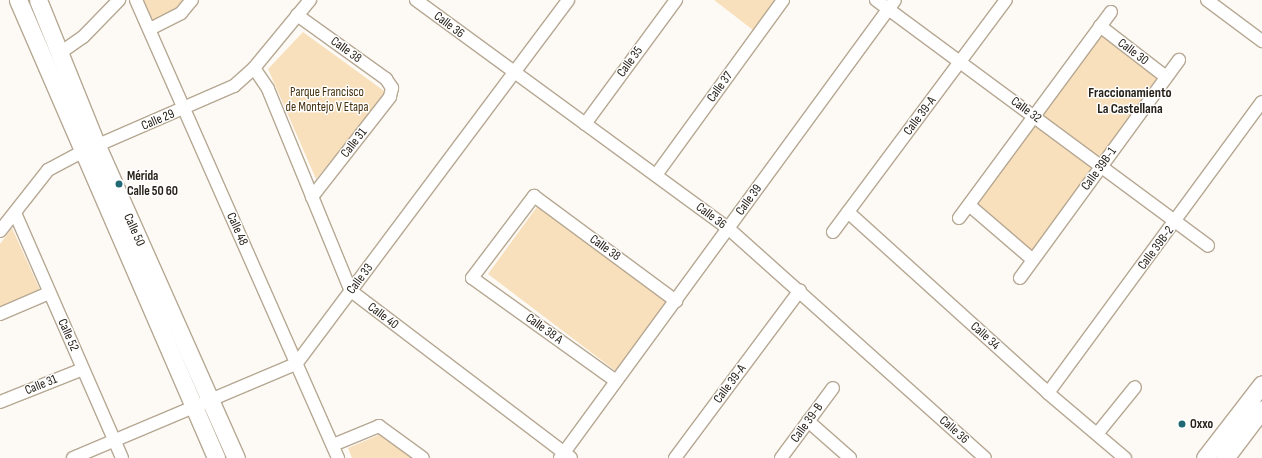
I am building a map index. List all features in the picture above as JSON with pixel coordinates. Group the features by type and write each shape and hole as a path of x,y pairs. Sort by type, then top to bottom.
{"main road":[{"name":"Calle 50","path":"18,0 236,458"},
{"name":"Calle 50","path":"38,0 60,53 90,149 216,458"},
{"path":"1205,458 1262,384"},
{"path":"1225,458 1262,409"}],"street":[{"path":"60,53 83,37 118,0"},
{"name":"Calle 48","path":"136,0 338,458"},
{"path":"150,29 180,13 192,0"},
{"name":"Calle 29","path":"0,231 48,170 90,149 234,86 254,68 310,0"},
{"name":"Calle 36","path":"416,0 729,229 800,290 985,458"},
{"name":"Calle 33","path":"73,458 296,364 568,0"},
{"name":"Calle 35","path":"585,124 676,0"},
{"name":"Calle 37","path":"656,175 783,0"},
{"name":"Calle 32","path":"876,0 891,4 960,62 1208,246"},
{"name":"Calle 39-A","path":"833,232 1006,0"},
{"path":"1214,2 1262,41"},
{"name":"Calle 39","path":"565,456 616,381 729,229 891,4"},
{"path":"959,218 1111,12"},
{"name":"Calle 38","path":"297,15 386,79 392,88"},
{"name":"Calle 30","path":"1100,26 1166,77"},
{"name":"Calle 39B-1","path":"1020,278 1179,60"},
{"path":"254,68 268,89 351,291"},
{"name":"Calle 31","path":"312,197 390,97 392,88"},
{"name":"Calle 39B-2","path":"1048,392 1176,221 1262,102"},
{"name":"Calle 38","path":"534,196 676,301"},
{"name":"Calle 38 A","path":"534,196 472,278 616,381"},
{"path":"969,205 1033,260"},
{"name":"Calle 34","path":"848,212 1048,392 1125,458"},
{"name":"Calle 52","path":"14,213 122,458"},
{"name":"Calle 39-A","path":"674,458 800,290"},
{"name":"Calle 40","path":"351,291 565,456"},
{"path":"0,314 49,293"},
{"name":"Calle 31","path":"0,402 83,369"},
{"path":"1097,434 1135,387"},
{"name":"Calle 39-B","path":"781,458 833,388"},
{"path":"808,422 850,458"},
{"path":"333,445 379,426 423,458"}],"green space":[{"path":"139,0 187,0 180,8 152,27"},
{"path":"714,0 775,0 753,30"},
{"name":"Parque Francisco de Montejo V Etapa","path":"303,32 387,93 316,179 268,69"},
{"path":"1101,32 1163,79 1102,160 1040,114"},
{"path":"1034,123 1094,169 1033,253 975,204"},
{"path":"539,204 668,300 617,372 488,274"},
{"path":"12,228 41,292 0,310 0,244"},
{"path":"381,434 415,458 352,458 348,448"}],"place":[{"name":"Mérida Calle 50 60","path":"119,184"},
{"name":"Oxxo","path":"1182,424"}],"district":[{"name":"Fraccionamiento La Castellana","path":"1130,102"}]}
